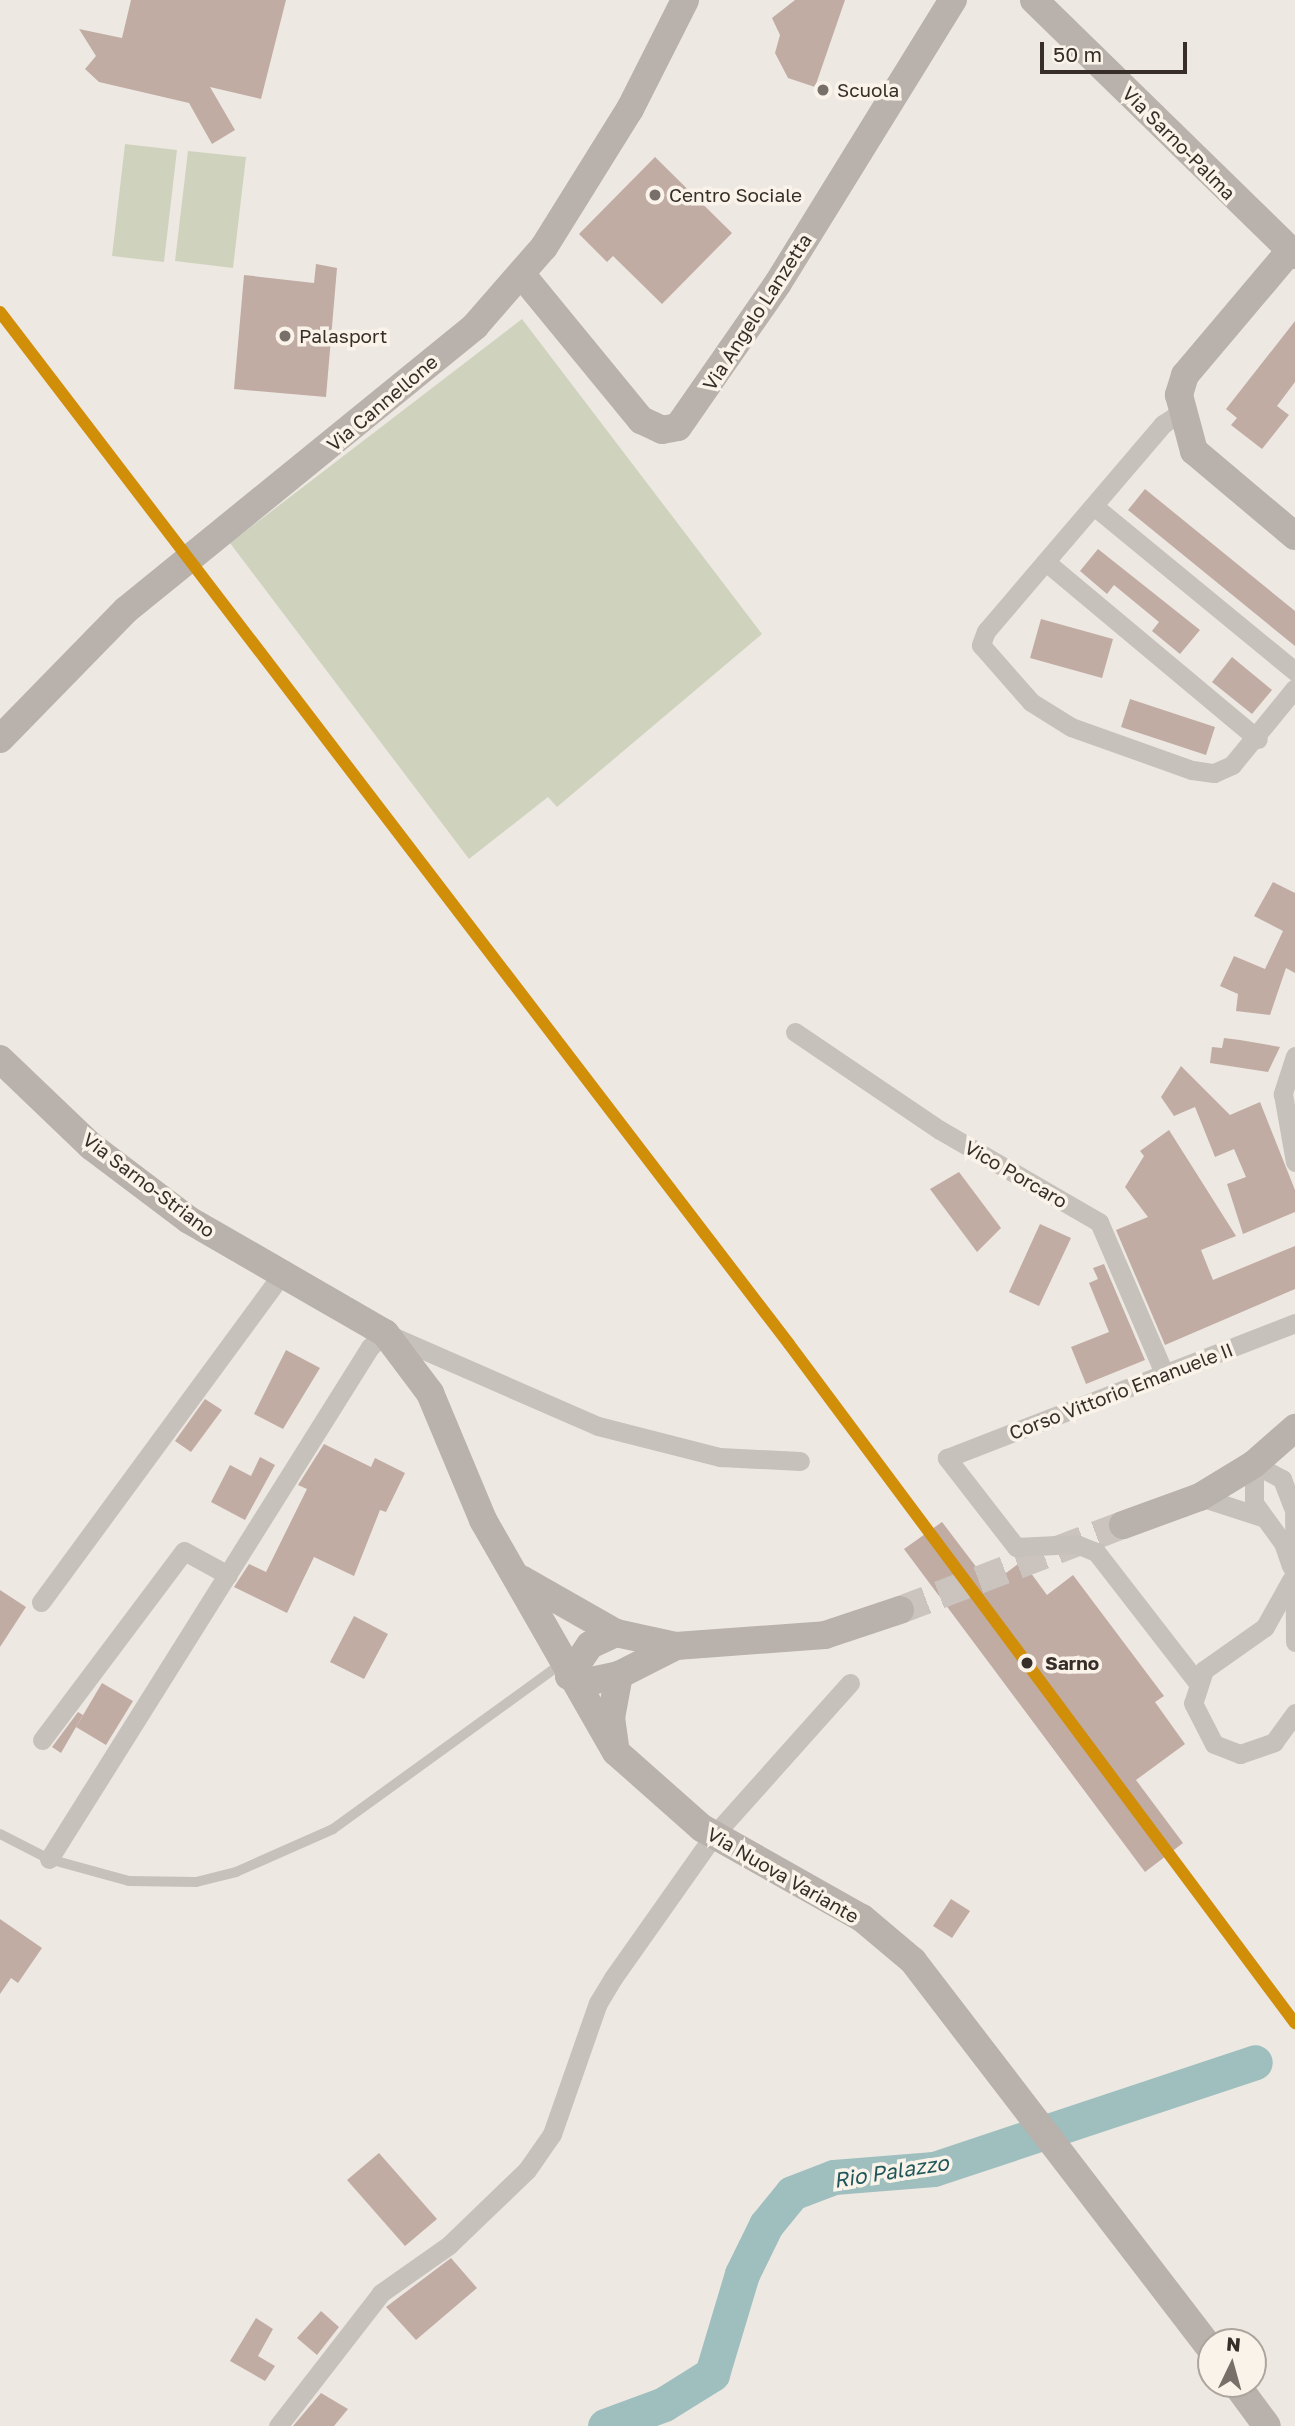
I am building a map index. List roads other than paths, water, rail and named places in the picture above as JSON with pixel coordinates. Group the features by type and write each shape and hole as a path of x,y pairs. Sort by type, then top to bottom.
{"main road":[{"name":"Via Cannellone","path":"0,739 126,610 248,514 475,326 522,275 630,109 685,0"},
{"name":"Via Angelo Lanzetta","path":"522,275 641,420 662,430 678,428 778,283 953,0"},
{"name":"Via Sarno-Palma","path":"1034,0 1292,254"},
{"path":"1292,254 1185,374 1180,413 1194,451 1295,536"},
{"name":"Via Sarno-Striano","path":"0,1059 91,1146 189,1220 385,1333"},
{"name":"Via Nuova Variante","path":"385,1333 430,1392 483,1520 521,1579 566,1670 616,1752 714,1835 862,1919 913,1961 972,2033 1197,2331"},
{"path":"1123,1525 1200,1497 1254,1464 1295,1429"},
{"path":"521,1579 616,1633 676,1646 825,1635 900,1610"},
{"path":"616,1633 590,1645 566,1670 590,1681 619,1675 676,1646"},
{"path":"616,1752 611,1718 619,1675"},
{"path":"1246,2398 1267,2426"}],"street":[{"path":"1180,413 1163,424 1095,507 986,631 981,645 1031,702 1071,727 1192,770 1214,773 1258,739 1295,688"},
{"path":"1095,507 1295,671"},
{"path":"1046,562 1258,739"},
{"name":"Vico Porcaro","path":"795,1032 940,1130 1099,1222 1165,1375"},
{"path":"1295,1056 1283,1094 1295,1162"},
{"path":"41,1602 282,1274"},
{"name":"Corso Vittorio Emanuele II","path":"1197,1682 1096,1552 1076,1544 1016,1547 947,1458 1295,1323"},
{"path":"48,1859 369,1347 385,1333 598,1426 720,1457 800,1461"},
{"path":"1295,1642 1291,1573 1294,1500 1282,1479 1254,1464 1251,1489 1262,1517 1283,1544 1291,1573 1265,1627 1210,1664 1197,1682 1195,1714 1226,1751 1263,1750 1295,1713"},
{"path":"1200,1497 1262,1517"},
{"path":"42,1740 184,1551 228,1575"},
{"path":"278,2426 381,2294 449,2245 527,2170 552,2134 598,2003 714,1835 850,1683"}],"lane":[{"path":"0,1834 48,1859 129,1881 196,1882 236,1872 333,1829 566,1670"}],"waterway":[{"name":"Rio Palazzo","path":"605,2426 664,2404 712,2374 742,2274 766,2225 792,2193 834,2177 934,2169 1255,2062"}],"tunnel":[{"path":"900,1610 1123,1525"}],"place":[{"name":"Scuola","path":"823,90"},
{"name":"Centro Sociale","path":"655,195"},
{"name":"Palasport","path":"285,336"},
{"name":"Sarno","path":"1027,1663"}]}
